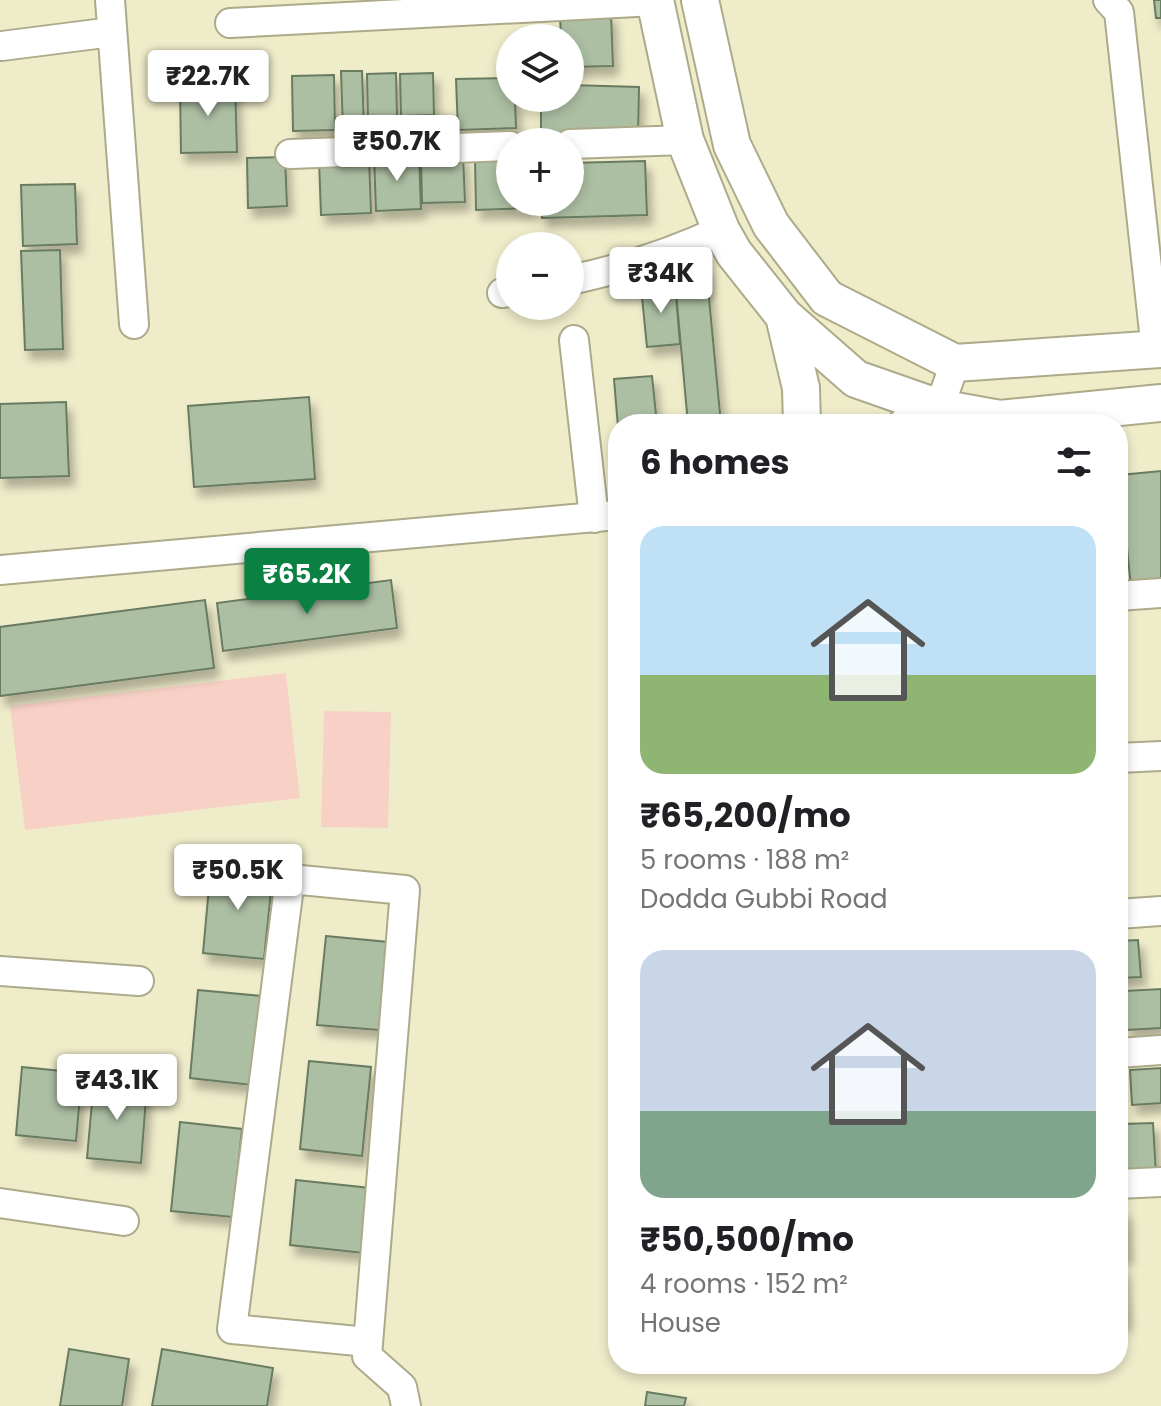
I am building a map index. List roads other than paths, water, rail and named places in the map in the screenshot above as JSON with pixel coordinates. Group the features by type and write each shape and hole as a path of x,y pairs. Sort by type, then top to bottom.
{"main road":[{"path":"700,0 732,145 771,225 827,298 955,363 1159,350"},
{"path":"655,1 685,140 721,230 734,253 784,316 856,379 965,414"},
{"path":"784,316 801,388 802,414"},
{"path":"1068,414 1161,403"}],"street":[{"path":"110,0 134,324"},
{"path":"1108,0 1119,12 1159,350"},
{"path":"230,23 655,1"},
{"path":"2,46 112,32"},
{"path":"584,144 685,140"},
{"path":"290,154 496,147"},
{"path":"584,277 610,272 691,245 721,230"},
{"path":"0,570 606,517 574,340"},
{"path":"925,414 939,408 955,363"},
{"path":"1128,595 1161,593"},
{"path":"1128,758 1161,756"},
{"path":"368,1342 232,1329 290,879 405,890 367,1356 402,1387 406,1406"},
{"path":"1128,913 1161,911"},
{"path":"0,971 139,981"},
{"path":"1128,1052 1161,1050"},
{"path":"1128,1184 1161,1182"},
{"path":"0,1203 124,1221"}]}
